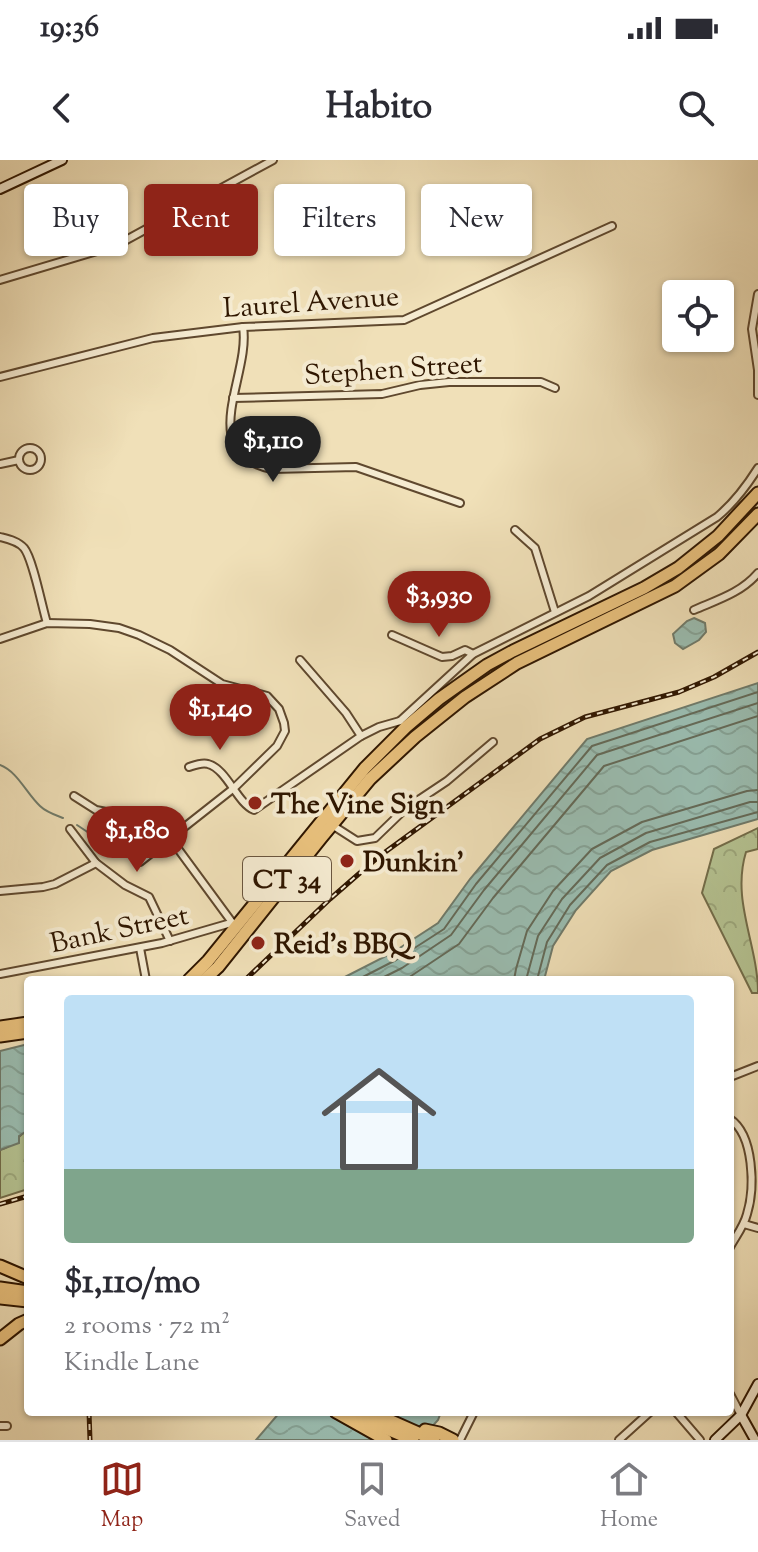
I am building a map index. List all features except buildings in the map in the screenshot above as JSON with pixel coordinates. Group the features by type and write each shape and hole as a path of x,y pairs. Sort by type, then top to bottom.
{"highway":[{"name":"CT 34","path":"630,602 703,550 758,493"},
{"name":"CT 34","path":"193,976 328,821 370,779 407,728 439,699 487,665 530,642 675,586 730,543 758,514"},
{"name":"CT 34","path":"208,976 218,967 236,928"},
{"path":"0,1036 9,1029"},
{"path":"0,1266 24,1276"},
{"path":"0,1288 24,1291"},
{"path":"0,1298 24,1301"},
{"path":"0,1339 24,1322"},
{"path":"343,1416 386,1440"},
{"path":"358,1416 434,1440"},
{"path":"378,1416 410,1434 437,1433 453,1440"}],"main road":[{"path":"0,189 62,160"},
{"path":"715,1440 741,1415 758,1384"},
{"path":"741,1415 755,1440"}],"street":[{"path":"228,184 273,160"},
{"name":"Laurel Avenue","path":"0,377 153,338 243,327 404,320 612,226"},
{"path":"0,280 117,245 144,230"},
{"path":"758,294 752,329 758,395"},
{"path":"243,327 243,358 229,422 231,435 243,455 272,469 356,467 460,503"},
{"name":"Stephen Street","path":"233,398 382,394 449,382 541,382 555,388"},
{"path":"0,464 19,460"},
{"path":"189,767 212,764 249,808 257,809 361,736 379,727 407,728 473,654 589,596 717,517 743,492 758,468"},
{"path":"515,530 535,548 555,612"},
{"path":"0,537 15,541 24,548 47,623"},
{"path":"694,610 736,592 758,573"},
{"path":"0,639 47,623 107,626 129,631 170,650 222,684 271,699 282,716 285,727 277,746 234,788 140,862"},
{"path":"392,635 442,657 465,650 473,654"},
{"path":"300,660 340,705 361,736"},
{"path":"328,821 357,841 375,838 405,809 447,781 493,742"},
{"path":"74,796 96,810 138,818 169,839 236,928"},
{"path":"70,829 96,863 116,879 149,897 170,941"},
{"path":"0,891 55,884 96,863"},
{"name":"Bank Street","path":"0,974 236,928"},
{"path":"140,948 145,976"},
{"path":"734,1075 758,1066"},
{"path":"734,1121 743,1134 750,1157 750,1199 744,1224 734,1240"},
{"path":"744,1224 758,1228"},
{"path":"734,1402 741,1415"},
{"path":"460,1440 472,1416"},
{"path":"619,1440 646,1416"},
{"path":"679,1416 700,1440"}],"green space":[{"path":"758,828 758,849 746,852 742,870 743,905 757,975 758,993 752,993 702,893 714,849"},
{"path":"24,1132 24,1190 0,1198 0,1150"}],"water":[{"path":"694,618 705,623 706,632 683,649 675,643 673,634"},
{"path":"758,683 758,819 652,850 611,871 576,910 553,946 545,976 347,976 392,953 438,923 470,879 587,739"},
{"path":"24,1045 24,1133 19,1136 19,1143 0,1150 0,1051"},
{"path":"277,1416 440,1416 420,1440 256,1440"}],"waterway":[{"path":"0,765 22,783 42,808 63,818"},
{"path":"77,825 92,835 102,836"}],"railway":[{"path":"249,976 377,858 540,739 585,717 679,692 714,677 758,652"},
{"path":"0,1204 24,1197"},
{"path":"89,1416 90,1440"}],"place":[{"name":"The Vine Sign","path":"255,803"},
{"name":"Dunkin'","path":"347,861"},
{"name":"Reid's BBQ","path":"258,943"}]}
